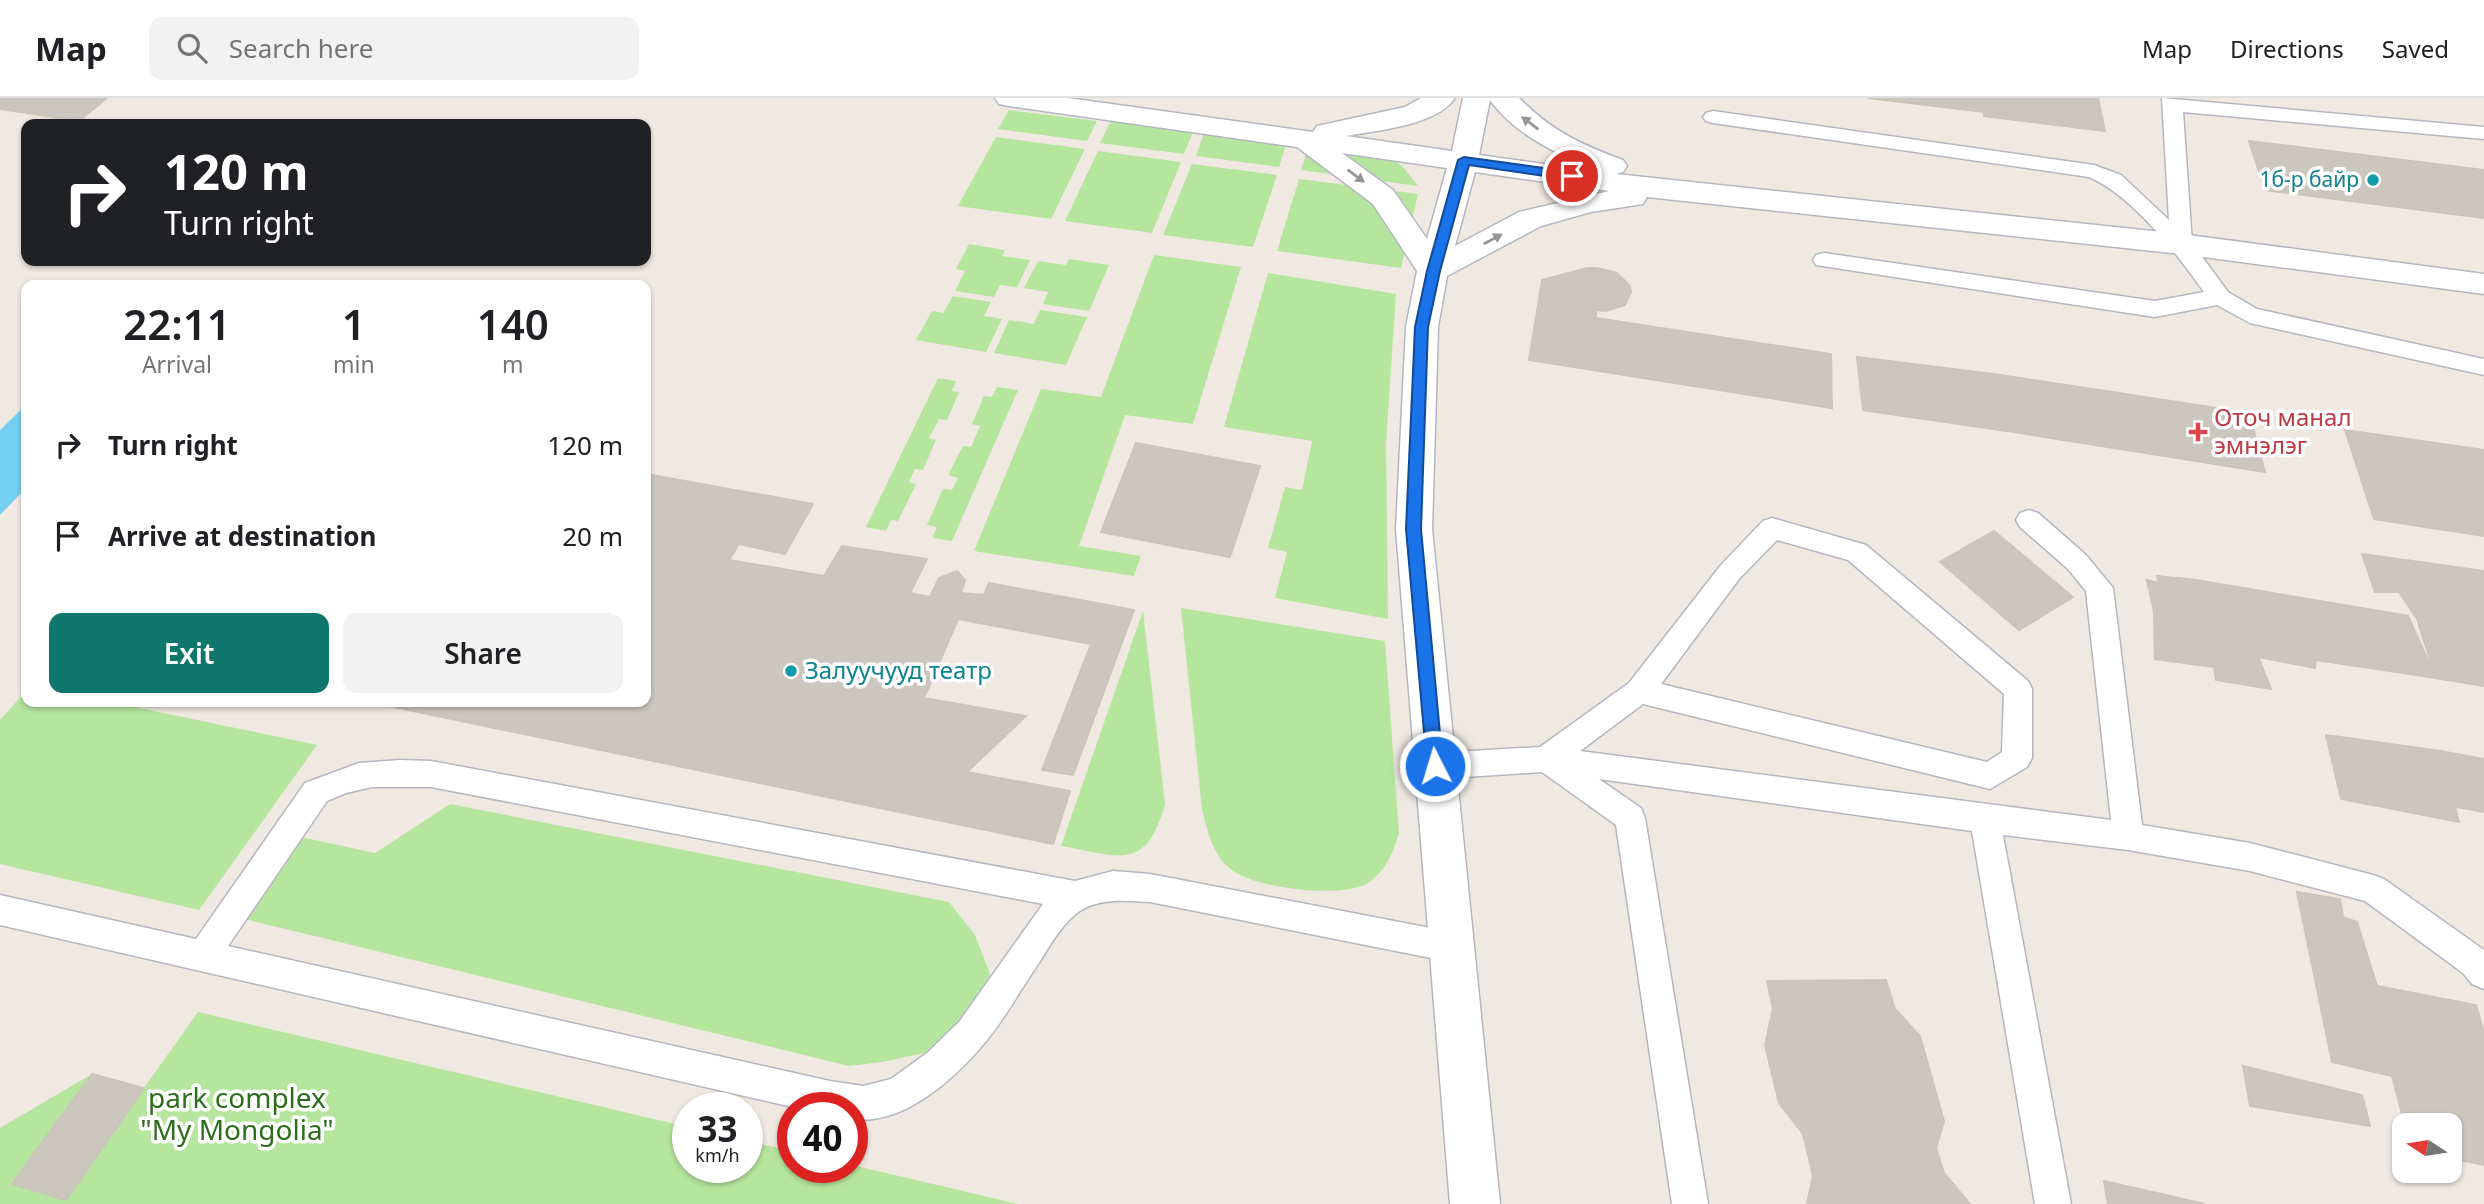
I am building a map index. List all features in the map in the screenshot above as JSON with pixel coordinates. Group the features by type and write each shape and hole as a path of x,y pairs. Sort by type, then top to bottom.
{"main road":[{"path":"1009,98 1680,192 2181,244 2484,284"},
{"path":"1300,137 1414,114 1441,98"},
{"path":"1475,1204 1414,529 1422,327 1433,271 1464,160 1477,98"},
{"path":"1503,98 1523,118 1564,148 1680,192"},
{"path":"1300,137 1383,197 1433,271"},
{"path":"1433,271 1530,219 1590,203 1680,192"}],"lane":[{"path":"2181,244 2173,102 2484,133"},
{"path":"1713,117 2094,171 2113,180 2181,244 2220,297 2250,315 2484,367"},
{"path":"1824,260 2155,309 2220,297"},
{"path":"2029,520 2077,562 2099,588 2128,836"},
{"path":"1546,759 1639,691 1731,572 1772,528 1857,552 2018,689 2017,758 1990,776 1639,691"},
{"path":"1435,766 1546,759 2128,836 2250,857 2373,889 2484,972"},
{"path":"1546,759 1630,818 1690,1204"},
{"path":"203,956 316,792 335,782 366,773 431,774 1075,896"},
{"path":"1984,819 2053,1204"},
{"path":"0,910 830,1098 863,1103 899,1095 939,1065 971,1034 1050,919 1075,896 1113,885 1150,888 1451,947"}],"green space":[{"path":"1009,110 1097,121 1087,141 998,129"},
{"path":"1112,119 1194,129 1184,154 1100,143"},
{"path":"1205,130 1287,141 1279,167 1196,156"},
{"path":"996,137 1085,149 1051,219 958,206"},
{"path":"1309,144 1393,160 1403,167 1418,186 1301,170"},
{"path":"1098,151 1181,162 1152,233 1065,221"},
{"path":"1192,164 1277,175 1253,247 1163,235"},
{"path":"1299,179 1418,194 1401,268 1277,251"},
{"path":"969,244 1005,250 1002,256 1030,260 1017,287 1000,285 994,297 955,291 965,271 956,269"},
{"path":"1154,255 1241,267 1193,424 1125,415 1079,546 1141,556 1134,576 974,551 1041,389 1101,397"},
{"path":"1069,259 1109,265 1089,311 1043,304 1048,292 1024,288 1038,261 1066,265"},
{"path":"1268,273 1396,294 1386,443 1388,619 1275,598 1287,552 1268,548 1285,487 1302,490 1312,441 1224,427"},
{"path":"953,296 991,302 984,316 1002,319 986,352 916,340 932,311 943,313"},
{"path":"1040,310 1087,317 1066,365 994,353 1009,320 1034,324"},
{"path":"938,378 956,381 952,391 959,392 947,420 939,419 929,438 936,440 923,470 915,469 909,482 916,484 898,521 891,520 886,531 866,527"},
{"path":"997,387 1018,390 952,541 932,538 937,527 927,525 943,489 952,490 958,478 948,475 963,446 971,447 980,426 972,424 984,396 992,397"},
{"path":"1181,608 1385,641 1399,834 1384,867 1368,883 1355,888 1318,891 1275,886 1240,875 1222,861 1208,833 1202,809"},
{"path":"1143,611 1165,804 1149,841 1128,855 1061,846"},
{"path":"21,697 21,707 135,707 317,745 199,910 0,864 0,720"},
{"path":"450,804 949,902 975,935 990,974 974,1019 924,1053 849,1066 241,918 296,836 375,853"},
{"name":"park complex \"My Mongolia\"","path":"198,1012 672,1123 672,1183 763,1183 763,1144 777,1148 777,1183 868,1183 868,1169 1018,1204 0,1204 0,1128 92,1074 144,1088"}],"water":[{"path":"21,410 21,493 0,515 0,430"}],"building":[{"path":"1,98 107,98 81,119 66,119 0,109"},
{"path":"1868,98 2098,98 2105,131 1984,116 1984,112"},
{"name":"1б-р байр","path":"2249,141 2484,170 2484,218 2265,190"},
{"path":"1587,268 1617,273 1629,285 1631,292 1625,305 1606,311 1596,310 1596,318 1831,354 1832,408 1529,360 1542,280"},
{"path":"1857,357 2000,375 2007,431 1863,410"},
{"path":"2000,375 2249,413 2265,472 2007,431"},
{"path":"2345,430 2484,450 2484,536 2374,519"},
{"path":"1136,443 1260,466 1230,557 1101,532"},
{"name":"Залуучууд театр","path":"651,475 813,504 785,554 739,544 729,560 824,576 842,546 927,559 910,593 930,597 939,578 957,571 965,580 961,593 984,595 989,583 1134,610 1073,775 1042,770 1091,644 958,619 924,698 1026,716 967,772 1070,791 1053,844 394,707 651,707"},
{"path":"1994,531 2073,597 2019,630 1940,562"},
{"path":"2362,554 2484,571 2484,686 2436,678 2417,619 2399,592 2375,592"},
{"path":"2157,576 2196,580 2202,636 2253,644 2271,689 2216,680 2214,667 2155,659 2154,612 2147,580 2158,583"},
{"path":"2196,580 2408,616 2436,678 2316,660 2315,668 2259,657 2253,644 2202,636"},
{"path":"2326,735 2440,751 2459,822 2341,799"},
{"path":"2440,751 2484,759 2484,812 2456,807"},
{"path":"2297,892 2340,899 2343,917 2357,922 2377,986 2476,1005 2484,1032 2484,1165 2462,1160 2462,1113 2402,1113 2392,1076 2332,1062"},
{"path":"1886,980 1895,1009 1920,1036 1944,1121 1936,1148 1944,1173 1970,1204 1807,1204 1813,1176 1803,1134 1779,1103 1765,1045 1773,1009 1767,981"},
{"path":"2243,1066 2362,1095 2370,1126 2250,1106"},
{"path":"92,1074 144,1088 66,1200 12,1184"},
{"path":"2104,1181 2205,1204 2108,1204"}],"place":[{"name":"1б-р байр","path":"2373,180"},
{"name":"Оточ манал эмнэлэг","path":"2198,432"},
{"name":"Залуучууд театр","path":"791,671"}],"route":[{"path":"1435,766 1414,529 1422,327 1433,271 1464,160 1572,176"}]}
